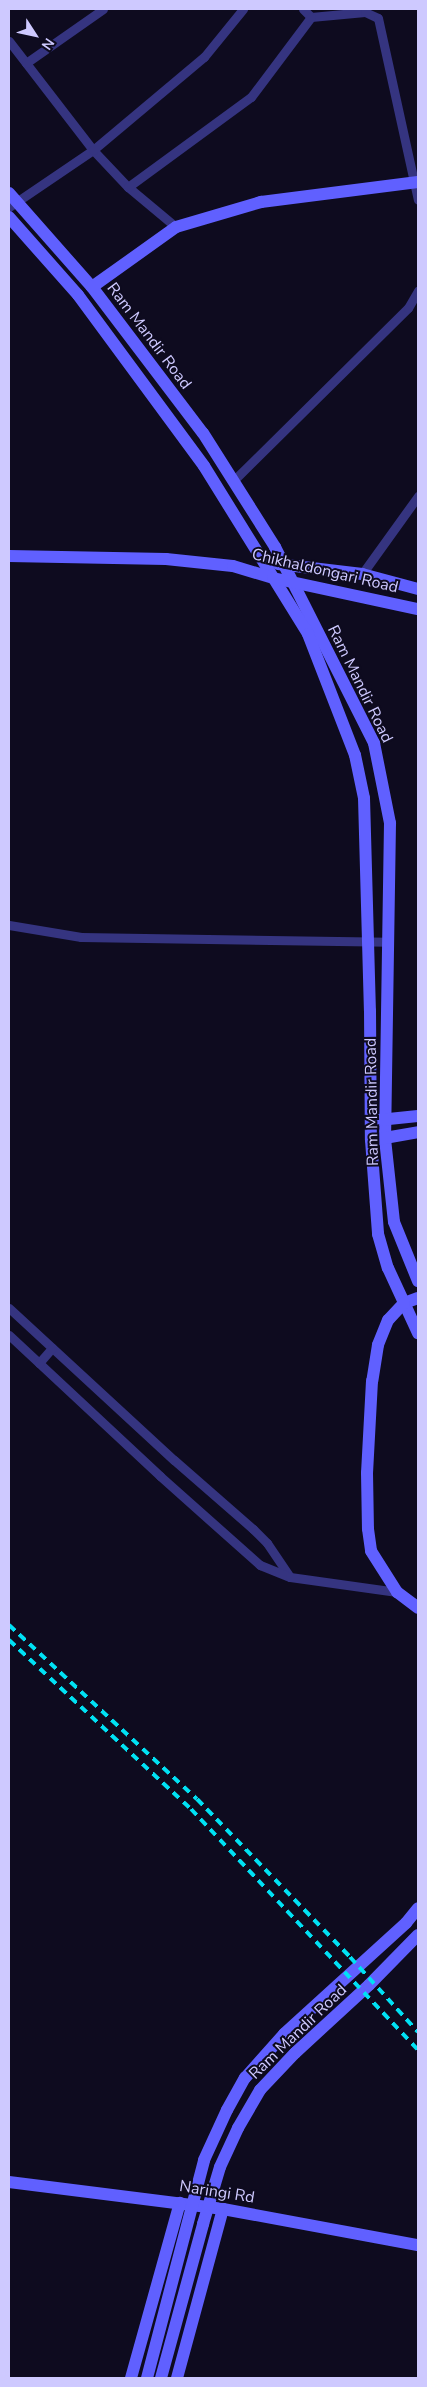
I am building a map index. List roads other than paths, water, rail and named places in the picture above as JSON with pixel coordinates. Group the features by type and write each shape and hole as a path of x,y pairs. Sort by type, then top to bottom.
{"main road":[{"path":"92,287 176,227 261,202 417,182"},
{"name":"Ram Mandir Road","path":"11,201 92,287 203,433 261,522 374,743 390,823 385,1139 394,1222 418,1281"},
{"path":"9,217 78,295 204,466 308,634 355,755 364,798 371,1140 378,1234 388,1268 418,1333"},
{"path":"9,556 166,559 233,566"},
{"name":"Chikhaldongari Road","path":"233,566 263,563 283,564 362,574 418,589"},
{"name":"Chikhaldongari Road","path":"233,566 273,578 418,608"},
{"path":"371,1121 418,1116"},
{"path":"371,1140 418,1132"},
{"path":"418,1298 404,1303 388,1320 378,1345 372,1381 367,1473 368,1530 372,1551 397,1592 418,1608"},
{"path":"147,2378 204,2160 227,2110 245,2078 284,2034 406,1923 418,1908"},
{"name":"Ram Mandir Road","path":"161,2378 202,2224 220,2167 238,2128 260,2090 295,2053 369,1985 418,1935"},
{"name":"Naringi Rd","path":"9,2182 224,2209 418,2245"},
{"path":"132,2378 180,2203"},
{"path":"177,2378 224,2209"}],"street":[{"path":"26,63 103,9"},
{"path":"11,201 93,150 204,57 243,9"},
{"path":"303,9 311,17"},
{"path":"128,186 251,98 311,17 366,12 378,18 417,182 418,200"},
{"path":"9,41 93,150 128,186 176,227"},
{"path":"233,481 408,308 418,290"},
{"path":"362,574 418,496"},
{"path":"9,925 81,937 388,942"},
{"path":"9,1308 174,1460 254,1529 267,1543 290,1577"},
{"path":"9,1335 252,1560 290,1577 397,1592"},
{"path":"39,1363 52,1348"}],"railway":[{"path":"9,1625 197,1799 350,1957 418,2032"},
{"path":"9,1640 191,1809 418,2050"}]}
